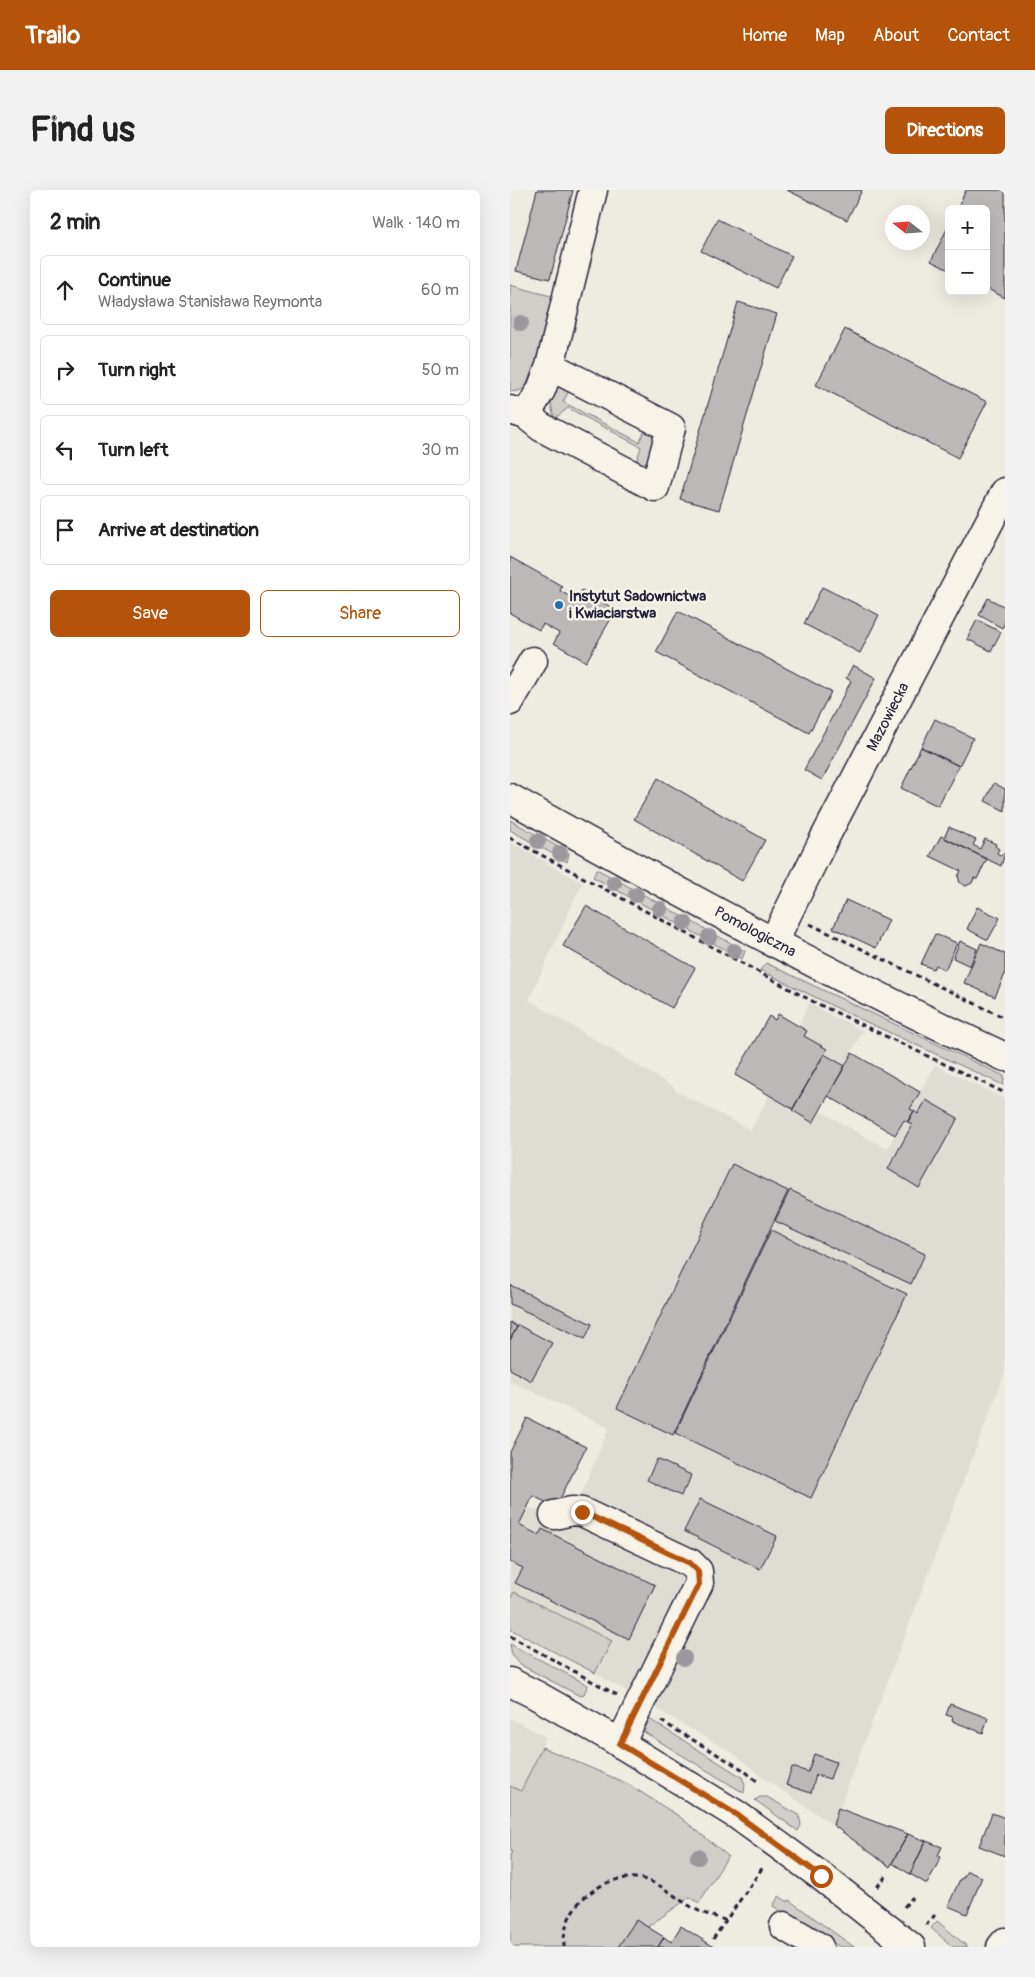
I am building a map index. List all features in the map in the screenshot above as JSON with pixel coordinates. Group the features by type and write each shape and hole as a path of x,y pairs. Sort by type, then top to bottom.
{"street":[{"path":"550,366 671,428 655,488 518,413 541,390 550,366 593,190"},
{"name":"Mazowiecka","path":"773,943 821,845 1005,492"},
{"path":"510,701 533,661"},
{"name":"Pomologiczna","path":"510,798 773,943 927,1021 1005,1057"},
{"path":"554,1515 572,1511 582,1512 690,1563 698,1571 699,1584 620,1744"},
{"path":"510,1682 620,1744 737,1815 821,1876 918,1936"},
{"path":"784,1926 819,1947"},
{"path":"1000,1947 1005,1942"}],"path":[{"path":"510,838 806,997 1005,1093"},
{"path":"806,920 821,930 1005,1018"},
{"path":"713,1939 763,1867"},
{"path":"877,1887 886,1876"},
{"path":"564,1947 568,1918 578,1902 598,1886 617,1878 638,1878 656,1884 696,1910 726,1921"},
{"path":"904,1908 913,1897"},
{"path":"918,1936 935,1915"}],"shaded area":[{"path":"510,285 558,298 549,339 537,371 529,383 520,390 510,391"},
{"path":"560,384 571,387 563,402 639,442 646,429 651,433 656,441 649,461 640,464 636,463 641,447 568,408 554,419 550,398 556,386"},
{"path":"510,820 569,853 567,862 510,830"},
{"path":"510,842 582,883 529,1000 675,1088 674,1090 751,1130 769,1096 765,1093 809,1004 863,1031 820,1111 887,1149 935,1065 1005,1099 1005,1372 833,1825 764,1778 734,1754 595,1673 510,1629 510,1543 528,1507 550,1517 573,1513 609,1428 510,1381"},
{"path":"597,869 745,951 742,959 593,877"},
{"path":"766,963 1004,1076 1003,1085 847,1013 760,970"},
{"path":"514,1592 612,1641 595,1673 510,1629 510,1599"},
{"path":"510,1644 588,1685 584,1694 580,1696 519,1664 512,1655"},
{"path":"510,1718 546,1737 521,1791 510,1786"},
{"path":"649,1719 742,1777 745,1784 744,1793 644,1732"},
{"path":"542,1747 628,1784 680,1817 728,1856 699,1903 690,1897 619,1947 510,1947 510,1856 512,1851 510,1851 510,1786 521,1791"},
{"path":"760,1797 767,1797 799,1815 801,1825 798,1831 755,1800"},
{"path":"779,1896 788,1902 789,1900 854,1947 840,1947 773,1906"},
{"path":"937,1921 968,1947 953,1947 931,1928"}],"building":[{"path":"537,190 573,190 550,279 516,271"},
{"path":"787,190 862,190 847,220"},
{"path":"966,190 1005,190 1005,298 990,290 990,205 959,205"},
{"path":"717,219 792,256 776,288 701,251"},
{"path":"945,233 945,268 931,261"},
{"path":"738,302 777,314 719,510 680,499"},
{"path":"845,329 987,402 958,458 816,385"},
{"name":"Instytut Sadownictwa i Kwiaciarstwa","path":"510,557 562,586 560,591 576,600 582,590 616,610 586,662 554,643 559,633 543,624 539,630 510,613"},
{"path":"822,587 879,615 860,653 804,624"},
{"path":"988,598 1005,607 1005,623 1002,628 979,615"},
{"path":"678,611 831,692 809,733 656,652"},
{"path":"977,620 1001,632 991,651 967,639"},
{"path":"853,665 876,678 822,780 804,770 851,681 846,678"},
{"path":"935,719 973,738 959,766 921,747"},
{"path":"921,747 959,766 938,806 901,788"},
{"path":"658,778 765,840 742,881 634,819"},
{"path":"994,783 1005,789 1005,811 985,801"},
{"path":"949,827 976,840 973,845 980,849 985,839 996,844 995,846 999,849 997,853 1001,856 1003,853 1005,854 1001,866 944,838"},
{"path":"941,836 987,859 977,879 974,878 972,883 966,886 960,883 958,876 961,871 930,856"},
{"path":"846,900 889,920 876,948 833,928"},
{"path":"586,906 695,968 672,1008 563,946"},
{"path":"977,907 1000,918 988,940 967,929"},
{"path":"935,934 957,943 945,970 936,965 933,969 921,964"},
{"path":"960,941 977,949 970,966 953,958"},
{"path":"981,943 1005,954 1005,974 995,997 964,983"},
{"path":"778,1014 807,1031 804,1036 827,1049 793,1109 735,1075 769,1016 775,1020"},
{"path":"852,1053 920,1092 910,1109 914,1111 907,1122 904,1120 895,1135 828,1096"},
{"path":"824,1054 845,1066 813,1123 792,1110"},
{"path":"926,1100 958,1118 919,1188 888,1169 912,1125 908,1122 914,1111 918,1114"},
{"path":"732,1164 788,1191 673,1435 617,1408"},
{"path":"790,1190 925,1254 911,1284 775,1221"},
{"path":"771,1230 907,1294 811,1498 675,1433"},
{"path":"510,1285 592,1324 585,1339 510,1304"},
{"path":"510,1322 517,1327 510,1340"},
{"path":"518,1325 552,1343 531,1381 510,1369 510,1340"},
{"path":"527,1418 586,1447 556,1507 533,1496 519,1525 539,1535 542,1529 655,1585 629,1639 515,1583 523,1568 510,1562 510,1452"},
{"path":"657,1459 691,1475 686,1489 684,1488 681,1496 647,1480"},
{"path":"700,1499 777,1536 760,1569 684,1531"},
{"path":"950,1704 988,1718 983,1733 952,1721 953,1717 946,1715"},
{"path":"814,1754 836,1762 830,1779 816,1775 811,1793 786,1785 792,1767 808,1772"},
{"path":"838,1808 908,1834 890,1867 833,1825"},
{"path":"992,1813 1005,1818 1005,1856 979,1846"},
{"path":"908,1834 926,1841 910,1874 892,1863"},
{"path":"926,1841 942,1847 938,1855 941,1857 927,1884 910,1874"},
{"path":"967,1871 982,1877 967,1914 948,1906 960,1879 963,1878"},
{"path":"636,1920 664,1937 658,1947 618,1947"},
{"path":"681,1926 714,1947 658,1947 664,1937 671,1942"}],"place":[{"name":"Instytut Sadownictwa i Kwiaciarstwa","path":"559,605"}],"route":[{"path":"582,1512 690,1563 698,1571 699,1584 620,1744 737,1815 821,1876"}]}
